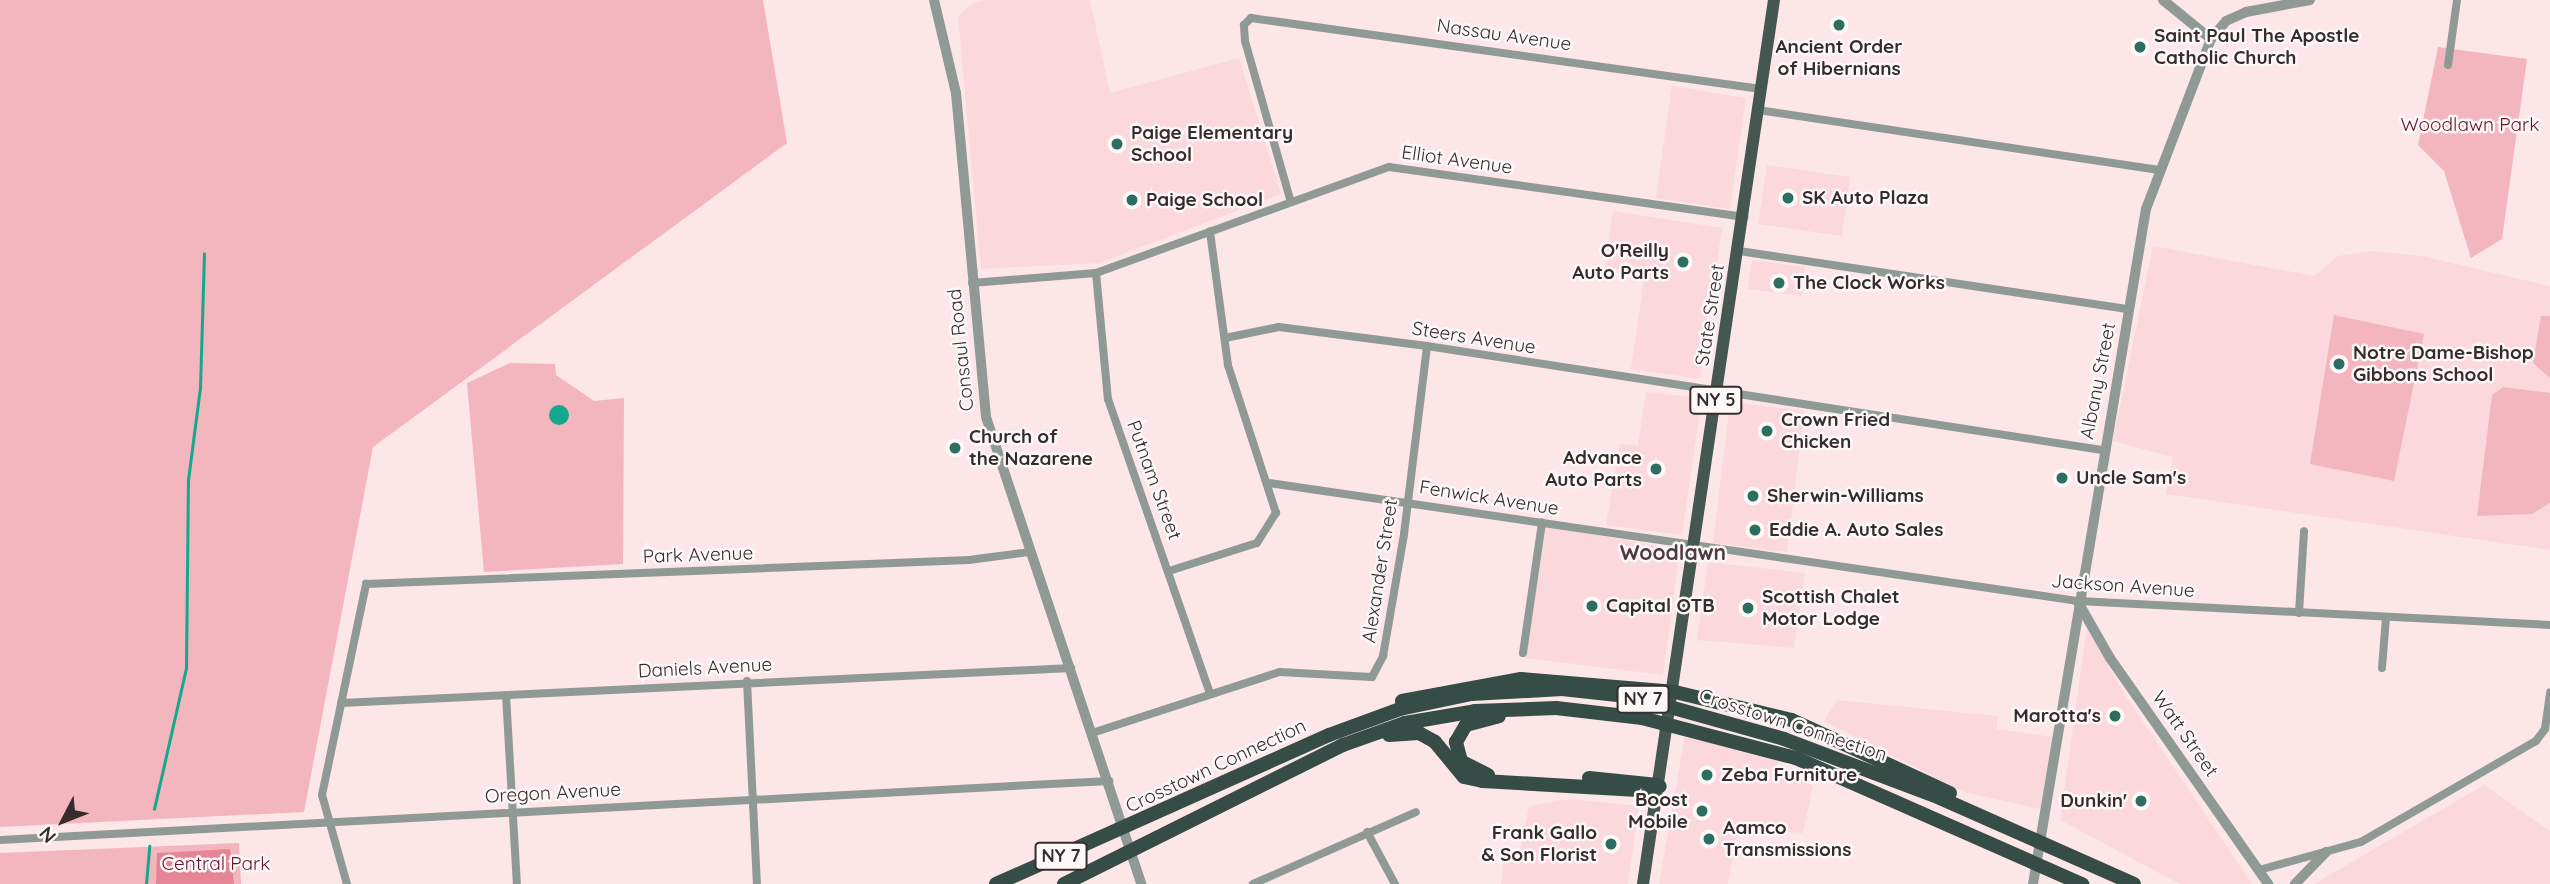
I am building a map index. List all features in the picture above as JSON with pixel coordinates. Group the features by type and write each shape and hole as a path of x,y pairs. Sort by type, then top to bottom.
{"highway":[{"path":"1329,735 1389,705 1476,683 1595,680 1674,694 1841,739 2021,833"},
{"name":"Crosstown Connection","path":"996,884 1125,829 1329,735 1471,694 1562,689 1634,697 1784,739 2021,833 2134,884"},
{"path":"1523,709 1466,725 1456,742 1461,761 1485,774 1639,779 1660,786"},
{"name":"Crosstown Connection","path":"1064,884 1343,745 1405,723 1523,709 1642,718 1796,758 2082,884"},
{"path":"1343,745 1419,733 1435,742 1464,777 1483,781 1638,790 1660,786"}],"main road":[{"name":"State Street","path":"1643,884 1697,546 1774,0"}],"street":[{"name":"Consaul Road","path":"936,0 956,93 986,417 1125,829 1141,884"},
{"path":"2163,0 2211,39 2226,21 2246,12 2310,0"},
{"path":"2448,65 2457,0"},
{"name":"Nassau Avenue","path":"1290,199 1244,25 1260,18 1761,89"},
{"name":"Albany Street","path":"2033,884 2044,843 2102,450 2158,170 2211,39"},
{"path":"1758,110 2158,170"},
{"name":"Elliot Avenue","path":"972,283 1096,272 1290,199 1389,167 1745,217"},
{"path":"1169,570 1266,537 1276,513 1269,483 1242,416 1225,338 1210,231"},
{"path":"1739,251 2129,309"},
{"name":"Putnam Street","path":"1096,272 1108,399 1210,693"},
{"name":"Steers Avenue","path":"1225,338 1279,327 1427,346 1717,393 2102,450"},
{"name":"Alexander Street","path":"1092,733 1280,672 1372,677 1383,656 1408,501 1427,346"},
{"name":"Fenwick Avenue","path":"1269,483 1408,501 1697,546"},
{"path":"1523,653 1542,522"},
{"path":"2299,612 2304,531"},
{"name":"Jackson Avenue","path":"1697,546 2078,601 2550,625"},
{"name":"Park Avenue","path":"341,703 366,584 970,560 1030,552"},
{"name":"Watt Street","path":"2078,601 2110,658 2268,884"},
{"path":"2382,668 2386,617"},
{"name":"Daniels Avenue","path":"341,703 747,681 1071,668"},
{"path":"747,681 757,884"},
{"path":"2259,870 2326,852 2370,836 2536,741 2548,730 2550,692"},
{"path":"506,695 510,811 517,884"},
{"path":"341,703 322,796 347,884"},
{"name":"Oregon Avenue","path":"0,839 331,823 751,797 1109,781"},
{"path":"1253,884 1266,881 1367,832 1416,812"},
{"path":"1367,832 1395,884"},
{"path":"2295,884 2326,852"}],"shaded area":[{"name":"Paige Elementary School","path":"989,0 1090,0 1110,93 1239,58 1281,194 1099,263 981,269 958,16 973,3"},
{"path":"1672,86 1746,98 1730,209 1656,198"},
{"path":"1767,165 1850,177 1842,236 1758,224"},
{"path":"1613,211 1722,228 1700,379 1631,369 1645,273 1605,267"},
{"name":"Notre Dame-Bishop Gibbons School","path":"2153,246 2314,276 2338,256 2372,251 2422,256 2550,286 2550,550 2166,494 2173,457 2113,441"},
{"path":"1752,260 1805,267 1801,296 1748,289"},
{"path":"1646,392 1702,398 1682,535 1606,525 1620,444 1638,445"},
{"path":"1730,402 1804,411 1787,552 1713,543"},
{"path":"559,405 566,408 569,415 566,422 559,425 552,422 549,415 552,408"},
{"path":"1546,526 1680,550 1663,675 1526,658"},
{"path":"1708,562 1805,573 1794,648 1697,640"},
{"path":"2087,627 2122,690 2252,884 2180,884 2060,820"},
{"path":"1837,700 1997,716 1997,729 2053,737 2040,809 1964,792 1824,721"},
{"path":"1685,736 1773,759 1813,786 1803,833 1738,827 1728,884 1659,884"},
{"path":"2484,785 2550,831 2550,884 2314,884"},
{"path":"1571,799 1639,806 1628,884 1501,884 1504,853 1519,854 1529,806"}],"green space":[{"path":"0,0 763,0 787,143 373,447 304,812 0,827"},
{"name":"Woodlawn Park","path":"2438,47 2527,59 2502,239 2471,258 2444,171 2418,145"},
{"path":"2334,315 2424,334 2394,481 2310,464"},
{"path":"2541,316 2550,316 2550,378 2533,363"},
{"path":"510,363 555,364 556,375 594,401 624,398 623,564 484,572 467,383"},
{"path":"2503,387 2550,393 2550,503 2532,514 2477,516 2492,395"},
{"name":"Central Park","path":"239,843 241,884 0,884 0,853"},
{"path":"230,849 234,884 156,884 157,853"}],"waterway":[{"path":"154,809 186,668 188,480 200,388 204,254"},
{"path":"146,884 149,846"}],"place":[{"name":"Ancient Order of Hibernians","path":"1839,25"},
{"name":"Saint Paul The Apostle Catholic Church","path":"2140,47"},
{"name":"Paige Elementary School","path":"1117,144"},
{"name":"SK Auto Plaza","path":"1788,198"},
{"name":"Paige School","path":"1132,200"},
{"name":"O'Reilly Auto Parts","path":"1683,262"},
{"name":"The Clock Works","path":"1779,283"},
{"name":"Notre Dame-Bishop Gibbons School","path":"2339,364"},
{"name":"Crown Fried Chicken","path":"1767,431"},
{"name":"Church of the Nazarene","path":"955,448"},
{"name":"Advance Auto Parts","path":"1656,469"},
{"name":"Uncle Sam's","path":"2062,478"},
{"name":"Sherwin-Williams","path":"1753,496"},
{"name":"Eddie A. Auto Sales","path":"1755,530"},
{"name":"Capital OTB","path":"1592,606"},
{"name":"Scottish Chalet Motor Lodge","path":"1748,608"},
{"name":"Marotta's","path":"2115,716"},
{"name":"Zeba Furniture","path":"1707,775"},
{"name":"Dunkin'","path":"2141,801"},
{"name":"Boost Mobile","path":"1702,811"},
{"name":"Aamco Transmissions","path":"1709,839"},
{"name":"Frank Gallo & Son Florist","path":"1611,844"}],"district":[{"name":"Woodlawn","path":"1673,552"}]}
